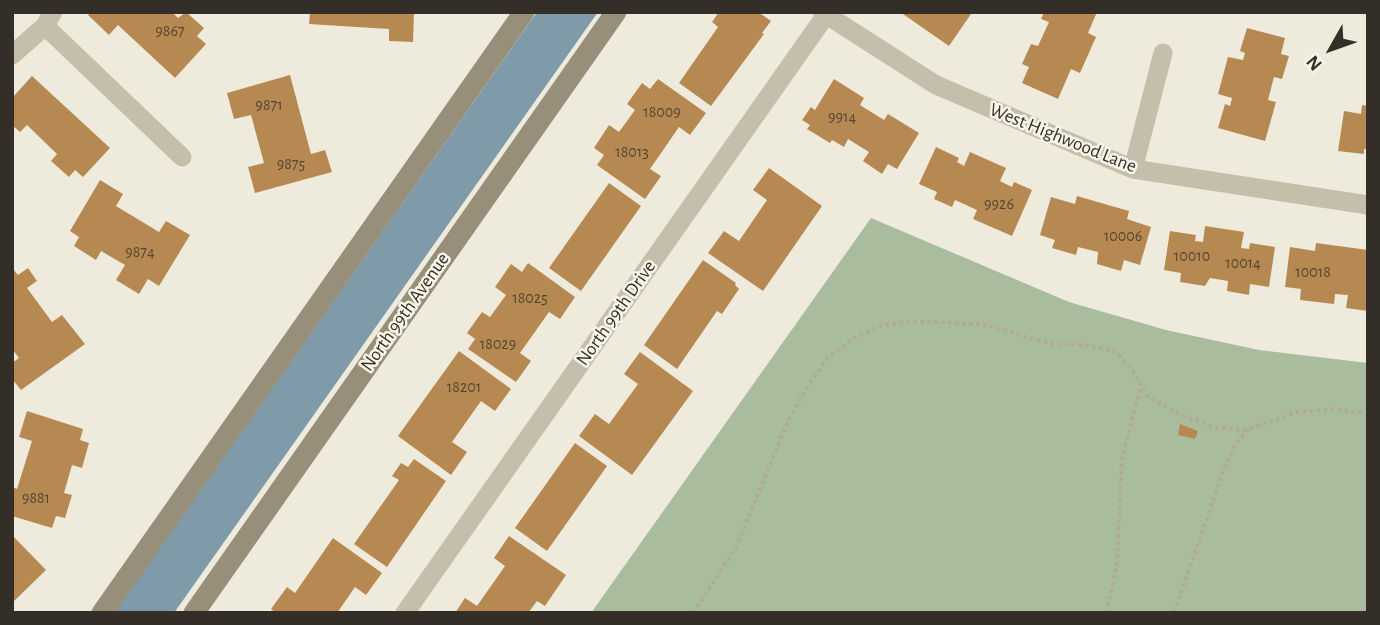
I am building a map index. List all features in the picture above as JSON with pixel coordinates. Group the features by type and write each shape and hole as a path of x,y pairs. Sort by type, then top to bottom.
{"main road":[{"path":"103,613 524,12"},
{"name":"North 99th Avenue","path":"194,613 616,12"}],"street":[{"name":"West Highwood Lane","path":"825,13 936,85 1133,169 1368,205"},
{"name":"North 99th Drive","path":"405,613 825,13"},
{"path":"12,55 49,19 182,157"},
{"path":"1133,169 1163,53"}],"path":[{"path":"693,613 736,548 788,421 809,384 828,358 853,338 880,326 910,321 981,324 1052,344 1087,345 1115,352 1132,369 1146,395 1166,408 1211,426 1243,431 1297,412 1334,409 1368,414"},
{"path":"1106,613 1117,564 1122,457 1131,418 1140,398 1140,387"},
{"path":"1174,613 1222,474 1236,443 1255,426"}],"green space":[{"path":"871,218 1069,302 1166,330 1259,350 1368,363 1368,613 591,613"}],"water":[{"path":"537,12 598,12 174,613 114,613"}],"building":[{"path":"91,12 172,12 178,18 186,12 204,28 197,36 206,44 175,78 118,25 109,35 88,15"},
{"path":"310,12 414,12 413,42 389,41 389,29 309,24"},
{"path":"719,12 758,12 771,21 711,106 679,83 718,27 712,22"},
{"path":"900,12 969,12 971,14 949,46"},
{"path":"1044,12 1097,12 1088,33 1096,37 1080,73 1071,69 1058,99 1022,83 1029,67 1022,64 1031,44 1038,46 1049,22 1041,19"},
{"path":"1247,28 1285,38 1281,54 1289,56 1282,79 1274,77 1268,100 1276,102 1265,141 1218,128 1225,104 1230,106 1232,98 1218,94 1228,57 1243,60 1245,53 1240,51"},
{"path":"290,75 311,154 325,150 332,172 255,193 248,167 264,163 251,115 234,119 227,93"},
{"path":"32,76 110,148 83,177 75,170 69,177 51,161 57,154 27,125 20,132 12,125 12,98"},
{"path":"658,79 706,113 690,135 679,127 650,169 661,176 645,199 597,165 604,155 594,148 609,125 619,132 635,110 627,104 642,83 650,89"},
{"path":"834,79 864,98 860,105 884,120 888,114 919,133 897,169 888,164 882,174 863,161 869,152 848,139 844,147 832,140 830,143 807,129 810,125 802,120 811,107 815,110"},
{"path":"1362,105 1368,106 1368,149 1364,149 1364,154 1338,151 1344,111 1361,114"},
{"path":"936,147 959,158 957,162 964,166 970,152 1006,168 1000,181 1012,187 1014,182 1032,190 1012,236 973,219 977,210 955,200 952,207 934,199 937,192 919,184"},
{"path":"769,168 822,206 763,291 708,253 724,231 739,241 767,200 753,190"},
{"path":"100,180 123,194 116,206 159,232 166,221 190,235 159,286 148,279 139,294 116,280 125,265 101,251 96,260 74,246 79,237 70,231"},
{"path":"609,183 641,206 581,291 549,268"},
{"path":"1077,196 1129,211 1127,219 1151,227 1140,265 1124,260 1121,271 1097,264 1098,252 1078,247 1076,255 1052,248 1055,240 1040,235 1051,197 1075,204"},
{"path":"1205,226 1244,232 1241,248 1249,249 1250,243 1275,247 1269,287 1250,284 1249,295 1227,291 1228,281 1210,278 1205,286 1180,282 1181,273 1164,270 1170,231 1196,235 1195,241 1203,242"},
{"path":"1316,243 1368,250 1368,311 1346,308 1348,295 1335,294 1334,304 1300,300 1301,289 1285,287 1290,247 1315,251"},
{"path":"703,260 736,283 739,289 722,314 717,311 677,369 644,345"},
{"path":"528,263 575,297 560,319 549,312 520,353 531,361 516,382 468,349 475,339 467,333 482,312 490,317 506,295 495,287 511,264 522,272"},
{"path":"12,268 18,275 28,268 37,281 27,288 52,322 62,315 85,344 21,390 12,379 12,363 19,358 12,349"},
{"path":"459,351 511,389 495,411 481,401 452,442 467,452 451,475 398,436"},
{"path":"640,352 693,391 632,475 579,436 595,414 609,424 638,384 624,374"},
{"path":"27,411 83,429 80,440 89,443 82,468 72,465 64,493 72,495 65,518 56,516 52,528 12,516 12,487 17,489 32,441 19,437"},
{"path":"1180,424 1198,431 1195,439 1178,435"},
{"path":"575,443 607,466 547,551 515,528"},
{"path":"414,459 446,481 387,567 354,544 399,480 392,476 401,463 408,467"},
{"path":"12,535 46,570 12,603"},
{"path":"509,536 566,575 545,606 537,601 528,613 455,613 465,598 477,606 505,566 494,558"},
{"path":"333,538 382,573 366,595 355,587 337,613 276,613 271,609 287,587 295,593"}]}
